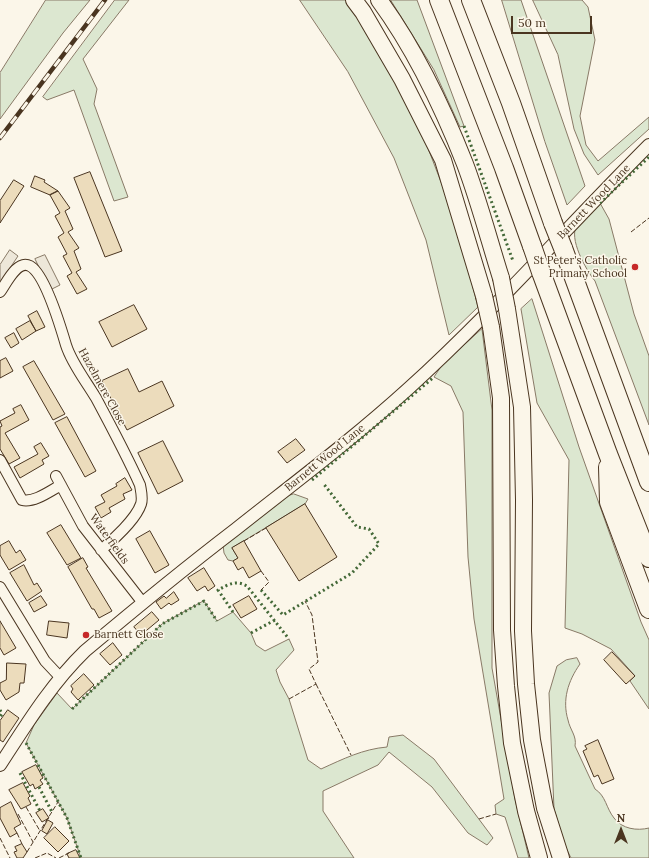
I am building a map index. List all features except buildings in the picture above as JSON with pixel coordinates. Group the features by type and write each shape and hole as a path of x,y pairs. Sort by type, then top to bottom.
{"highway":[{"path":"354,0 363,12 402,79 443,160 484,296 491,327 501,398 502,630 506,686 515,758 526,811 540,858"},
{"path":"379,0 393,20 431,88 465,165 501,278 522,407 524,500 523,631 526,684 532,740 545,808 561,858"},
{"path":"439,0 504,168 608,454 649,558"},
{"path":"471,0 649,482"},
{"path":"608,454 609,502 649,609"}],"street":[{"name":"Barnett Wood Lane","path":"0,765 60,677 85,651 143,603 301,478 406,391 473,329 598,195 649,145"},
{"name":"Hazelmere Close","path":"0,292 15,270 21,266 29,265 36,270 55,310 70,354 96,399 140,485 141,500 136,512 114,539 101,550"},
{"path":"0,460 22,500 27,501 34,499 61,485"},
{"name":"Waterfields","path":"56,476 83,526 143,603"},
{"path":"0,587 45,662 60,677"}],"green space":[{"path":"46,0 90,0 63,33 0,119 0,73"},
{"path":"115,0 129,0 83,59 97,89 94,104 128,197 114,201 74,90 47,100 43,97"},
{"path":"300,0 346,0 370,33 421,130 456,221 478,307 449,335 426,240 394,158 348,72"},
{"path":"391,0 417,0 464,126 460,127 434,70"},
{"path":"502,0 521,0 585,186 567,205 545,142"},
{"path":"533,0 582,0 588,7 595,40 580,116 586,145 598,161 649,117 649,129 598,175 584,154 574,129 558,55"},
{"path":"600,203 609,219 634,314 649,356 649,425 595,281 583,262 576,246 575,231 577,225"},
{"path":"532,299 579,447 641,622 649,640 649,709 630,681 635,676 611,649 582,634 565,628 569,460 537,403 521,309"},
{"path":"482,329 492,410 492,668 515,799 529,858 518,858 505,817 496,814 495,805 504,799 474,619 468,557 463,412 451,386 434,377 442,365"},
{"path":"294,494 308,499 305,504 232,548 238,558 233,561 228,560 224,553 223,545 281,498"},
{"path":"204,601 217,621 233,612 251,633 256,645 265,651 289,639 294,650 276,670 280,682 289,699 308,760 321,769 361,752 387,747 389,737 403,735 434,759 493,838 487,845 468,833 432,787 389,752 378,765 323,791 323,811 354,858 81,858 67,818 26,743 34,725 57,693 72,709 162,624"},
{"path":"577,658 580,664 569,684 566,698 566,713 575,739 575,746 595,789 604,799 611,814 617,822 625,827 635,829 649,828 649,858 571,858 565,846 554,809 549,693 557,666 566,660"}],"shaded area":[{"path":"10,250 18,256 0,283 0,265"},
{"path":"45,255 60,285 50,290 35,259"}],"railway":[{"path":"0,138 105,0"}],"hedge":[{"path":"464,126 513,261"},
{"path":"600,203 649,157"},
{"path":"312,480 434,377"},
{"path":"261,590 283,615 352,573 379,544 369,529 357,527 323,483"},
{"path":"233,612 218,590 236,583 243,584 247,586 289,639"},
{"path":"72,709 162,624 204,601 217,621"},
{"path":"251,633 275,620"},
{"path":"0,710 2,714 0,717"},
{"path":"26,743 67,818 81,858"},
{"path":"20,773 40,811"},
{"path":"39,787 52,812"}],"fence":[{"path":"631,232 649,218"},
{"path":"244,541 266,528"},
{"path":"261,571 269,582 261,590"},
{"path":"289,699 316,684 309,669 318,662 312,615 305,601"},
{"path":"316,684 351,755"},
{"path":"27,852 58,802"},
{"path":"26,807 40,831"},
{"path":"18,814 33,842"},
{"path":"479,819 496,814"},
{"path":"17,833 22,844"},
{"path":"0,838 10,858"},
{"path":"35,858 47,853 56,858"},
{"path":"59,858 69,853"}],"place":[{"name":"St Peter's Catholic Primary School","path":"635,267"},
{"name":"Barnett Close","path":"86,635"}]}
